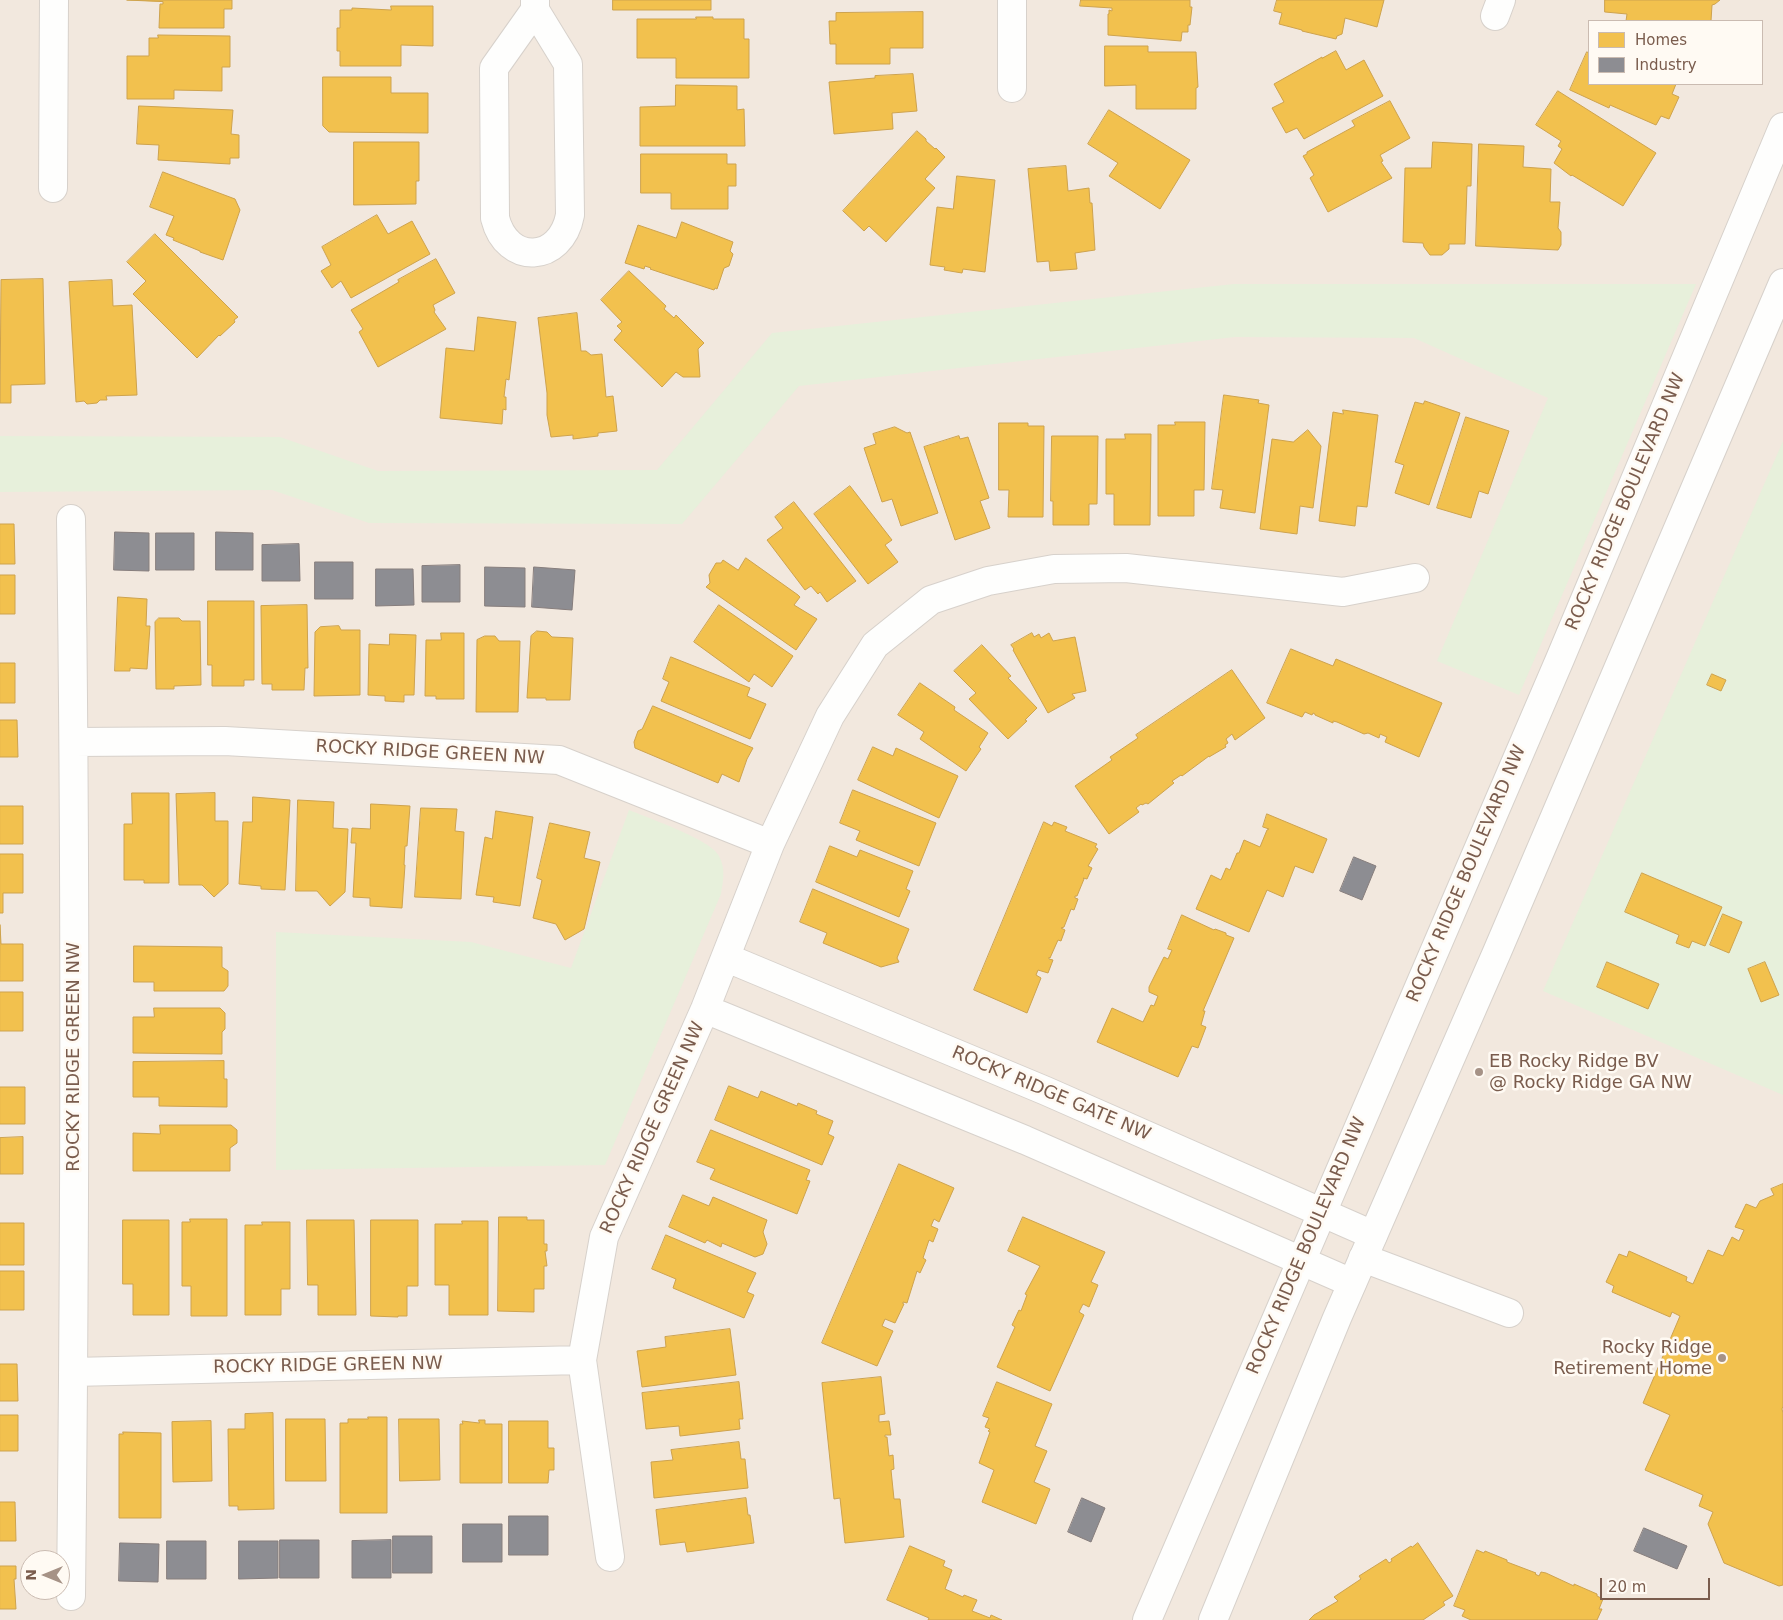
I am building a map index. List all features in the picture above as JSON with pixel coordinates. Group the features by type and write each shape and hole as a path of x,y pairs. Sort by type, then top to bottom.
{"street":[{"path":"53,188 54,0"},
{"path":"1012,0 1012,88"},
{"path":"535,5 568,64 570,215 567,228 556,244 539,252 526,252 515,248 505,241 498,230 495,218 494,68 535,5"},
{"name":"ROCKY RIDGE BOULEVARD NW","path":"1147,1620 1560,659 1783,127"},
{"path":"1213,1620 1352,1283 1497,952 1783,283"},
{"name":"ROCKY RIDGE GREEN NW","path":"71,519 74,742 71,1596"},
{"name":"ROCKY RIDGE GREEN NW","path":"610,1557 582,1360 604,1237 727,958 770,844 830,716 874,645 930,600 988,581 1054,569 1126,568 1343,592 1415,578"},
{"name":"ROCKY RIDGE GREEN NW","path":"74,742 225,741 559,760 770,844"},
{"name":"ROCKY RIDGE GATE NW","path":"727,958 1046,1091 1322,1213 1368,1247 1508,1313"},
{"path":"705,1009 1025,1140 1352,1283"},
{"name":"ROCKY RIDGE GREEN NW","path":"73,1372 582,1360"}],"shaded area":[{"path":"0,0 1783,0 1783,1620 0,1620"}],"green space":[{"path":"1234,284 1696,284 1519,695 1437,661 1548,398 1414,338 1235,337 799,386 682,524 369,523 272,490 0,492 0,436 280,437 378,471 657,470 772,333"},
{"path":"1783,441 1783,1095 1543,991"},
{"path":"629,810 705,843 719,856 723,870 723,880 721,894 605,1165 276,1170 276,932 471,942 571,968"}],"building: Homes":[{"path":"127,0 232,0 232,9 224,9 224,28 159,28 160,4 163,4 163,2"},
{"path":"613,0 711,0 711,10 613,10"},
{"path":"1081,0 1190,0 1190,7 1192,7 1190,25 1188,25 1188,32 1182,32 1181,41 1108,35 1108,14 1109,10 1112,11 1112,8 1080,6"},
{"path":"1277,0 1384,0 1377,27 1345,18 1342,34 1337,36 1336,39 1279,24 1282,13 1274,11"},
{"path":"1605,0 1720,0 1712,5 1711,20 1626,20 1627,14 1605,12"},
{"path":"391,6 433,6 433,46 401,45 401,66 340,66 340,51 337,51 337,28 340,28 340,10 352,10 352,8 391,10"},
{"path":"923,12 923,48 890,48 890,64 836,64 836,44 830,44 829,21 836,21 836,13"},
{"path":"696,17 744,19 744,39 749,39 749,78 676,78 676,58 637,58 637,19 696,19"},
{"path":"158,35 230,36 230,67 222,67 222,91 174,90 174,99 127,99 127,56 149,56 149,38 158,38"},
{"path":"1105,46 1148,46 1148,52 1196,52 1198,87 1196,88 1196,109 1136,109 1136,85 1105,86"},
{"path":"1336,51 1346,70 1364,60 1383,96 1304,139 1297,128 1286,133 1272,108 1284,102 1274,84"},
{"path":"1587,52 1588,85 1676,85 1672,94 1679,97 1669,119 1661,116 1656,125 1610,105 1609,108 1570,90"},
{"path":"913,74 917,111 892,113 893,129 834,134 829,82 875,78 875,76"},
{"path":"323,77 391,77 391,93 428,93 428,133 329,132 323,126"},
{"path":"676,85 737,86 737,110 744,109 745,146 640,146 640,107 675,106"},
{"path":"1558,91 1656,153 1623,206 1571,176 1554,163 1562,149 1558,146 1561,141 1536,125"},
{"path":"1390,101 1410,138 1380,155 1383,161 1381,162 1392,178 1328,212 1310,178 1314,175 1303,156 1355,126 1352,121"},
{"path":"139,106 233,110 231,134 239,135 239,158 230,158 230,164 158,160 159,145 137,144"},
{"path":"1109,110 1190,160 1160,209 1109,176 1118,163 1088,144"},
{"path":"917,131 945,157 925,179 935,188 886,242 869,226 864,231 843,211"},
{"path":"354,142 419,142 419,181 416,181 416,204 354,205"},
{"path":"1433,142 1472,144 1471,186 1467,186 1465,244 1449,244 1449,249 1442,255 1430,255 1423,243 1403,242 1405,168 1431,168"},
{"path":"1479,144 1524,146 1523,167 1551,169 1550,202 1560,202 1558,228 1561,232 1561,245 1558,250 1476,246"},
{"path":"641,154 727,154 727,164 736,164 736,186 728,186 728,209 671,209 671,193 641,193"},
{"path":"1066,166 1068,191 1089,188 1090,203 1092,203 1095,250 1075,253 1077,269 1050,271 1049,261 1037,262 1028,169"},
{"path":"163,172 235,199 240,210 223,260 200,252 166,235 174,216 150,207"},
{"path":"957,176 995,180 985,272 963,269 962,273 944,270 945,267 930,265 937,207 953,209"},
{"path":"377,215 388,234 412,221 430,254 351,298 341,281 332,288 321,271 331,265 322,247"},
{"path":"682,222 733,242 730,251 733,254 729,266 724,268 717,289 715,288 714,290 645,266 644,269 625,263 638,225 676,238"},
{"path":"155,234 238,317 197,358 133,294 146,281 127,262"},
{"path":"436,259 455,293 433,305 434,312 446,329 378,367 359,332 363,329 351,310 399,282 398,280"},
{"path":"629,271 666,306 664,309 674,318 676,315 704,343 698,349 700,377 683,377 676,372 662,387 614,340 622,331 617,326 622,322 601,300"},
{"path":"43,279 45,384 11,385 11,403 0,403 1,280"},
{"path":"112,280 113,306 132,305 137,395 106,396 107,400 100,400 97,403 76,402 69,282"},
{"path":"577,313 581,351 586,351 591,355 602,354 606,397 613,396 617,431 598,433 598,436 573,439 573,435 551,437 547,415 547,393 538,318"},
{"path":"478,317 516,322 509,380 506,379 504,397 506,397 506,410 503,409 502,424 440,418 446,348 474,351"},
{"path":"1224,395 1259,400 1258,403 1269,405 1255,513 1220,508 1223,490 1212,489"},
{"path":"1425,401 1460,413 1429,505 1395,493 1404,465 1395,462 1415,402 1423,404"},
{"path":"1343,410 1378,415 1367,507 1357,506 1355,526 1319,521 1333,412 1343,414"},
{"path":"1466,417 1509,431 1488,494 1479,491 1471,518 1437,508"},
{"path":"1175,422 1205,422 1204,490 1194,490 1194,516 1158,516 1158,425 1175,425"},
{"path":"999,423 1028,423 1028,426 1044,426 1043,517 1008,517 1009,490 999,490"},
{"path":"895,427 907,433 910,432 938,513 901,526 892,499 882,502 864,448 876,444 873,434"},
{"path":"1308,430 1321,446 1313,508 1300,506 1297,534 1260,529 1272,439 1293,442"},
{"path":"1125,434 1151,434 1150,525 1114,525 1114,494 1106,494 1106,439 1125,439"},
{"path":"959,436 960,439 968,437 989,498 980,501 990,528 955,540 924,447"},
{"path":"1052,436 1098,436 1097,504 1089,504 1089,525 1053,525 1053,501 1051,501"},
{"path":"850,486 892,540 885,545 898,562 868,584 814,514"},
{"path":"794,502 856,581 827,602 820,592 818,594 811,586 805,590 767,540 783,528 775,517"},
{"path":"0,524 14,524 15,564 0,564"},
{"path":"746,558 798,595 800,597 794,605 817,619 796,650 706,587 710,583 709,575 716,563 721,563 723,560 738,570"},
{"path":"0,575 15,575 15,614 0,614"},
{"path":"118,597 147,599 146,626 150,626 147,669 130,668 130,671 115,671"},
{"path":"208,601 254,601 254,680 244,680 244,686 212,686 212,665 208,665"},
{"path":"307,605 308,668 305,668 304,690 272,690 272,684 262,684 261,606"},
{"path":"719,605 793,656 772,687 754,674 749,682 694,642"},
{"path":"159,618 200,621 201,685 174,686 174,689 156,689 155,622"},
{"path":"339,626 341,630 360,630 360,695 314,696 315,632 320,627"},
{"path":"537,631 547,632 552,637 573,638 570,700 527,698 531,636"},
{"path":"441,633 464,633 464,699 436,699 436,696 425,696 426,640 441,640"},
{"path":"1032,633 1034,637 1039,634 1041,638 1049,633 1053,641 1075,637 1086,691 1072,694 1075,698 1048,713 1011,645"},
{"path":"390,634 416,635 414,695 404,695 404,702 385,701 385,696 368,695 369,644 389,645"},
{"path":"485,636 495,636 499,641 520,641 518,712 476,712 477,640"},
{"path":"982,645 1011,676 1008,678 1037,708 1025,720 1027,721 1008,739 969,699 976,693 954,671"},
{"path":"1291,649 1333,666 1336,659 1442,703 1419,757 1385,742 1387,737 1380,734 1379,738 1368,733 1364,734 1337,722 1333,721 1333,723 1313,713 1312,715 1305,712 1302,717 1267,703"},
{"path":"671,657 750,688 747,696 766,704 750,739 661,701 669,682 663,679"},
{"path":"0,663 15,663 15,703 0,703"},
{"path":"1232,670 1265,718 1235,740 1232,734 1226,739 1228,743 1225,745 1226,747 1172,781 1174,783 1148,804 1141,804 1136,808 1139,812 1109,834 1075,786 1112,760 1110,757 1138,738 1136,735"},
{"path":"1712,674 1726,680 1721,691 1707,685"},
{"path":"920,683 955,707 954,710 988,733 979,747 981,749 966,771 920,739 924,732 898,715"},
{"path":"653,706 753,748 739,782 722,774 718,783 635,748 634,742 638,731 642,729"},
{"path":"0,720 17,720 18,757 0,757"},
{"path":"873,747 893,756 896,748 958,776 939,818 858,780"},
{"path":"853,790 936,823 919,866 856,840 860,831 840,823"},
{"path":"132,793 169,793 169,883 144,883 144,880 124,880 124,824 132,824"},
{"path":"215,793 215,821 228,821 228,884 214,897 202,885 179,885 176,794"},
{"path":"253,797 290,800 285,890 261,889 261,886 239,884 243,822 252,822"},
{"path":"298,800 334,802 333,828 348,829 345,892 330,906 317,891 296,891"},
{"path":"371,804 410,806 407,846 405,846 402,908 370,906 370,898 353,897 356,843 351,843 352,828 370,829"},
{"path":"0,806 23,806 23,844 0,844"},
{"path":"421,808 457,809 455,831 464,832 461,899 415,897"},
{"path":"496,811 533,817 520,906 493,902 494,897 476,895 485,837 492,839"},
{"path":"1267,814 1327,839 1313,873 1295,866 1283,897 1267,890 1249,932 1196,909 1211,875 1221,880 1226,868 1230,870 1244,840 1260,847 1269,829 1263,827"},
{"path":"1044,822 1052,826 1054,822 1067,827 1065,831 1097,844 1095,847 1098,849 1088,866 1092,868 1087,879 1083,878 1077,896 1075,896 1078,899 1074,910 1071,909 1064,927 1061,928 1065,930 1061,941 1058,940 1049,957 1049,959 1053,960 1048,973 1038,970 1036,975 1041,978 1027,1013 974,990"},
{"path":"550,823 590,832 584,858 600,862 584,929 565,940 556,924 533,918 542,880 537,878"},
{"path":"830,846 857,857 860,850 913,871 906,889 910,891 899,917 816,882"},
{"path":"0,854 23,854 23,893 3,893 3,913 0,913"},
{"path":"1642,873 1722,907 1705,946 1692,941 1689,948 1676,943 1679,935 1625,912"},
{"path":"813,889 909,929 897,958 899,962 881,967 823,943 827,933 800,922"},
{"path":"1723,914 1742,922 1729,953 1710,945"},
{"path":"1182,915 1234,938 1203,1011 1205,1011 1201,1025 1206,1027 1198,1048 1192,1046 1178,1077 1097,1042 1112,1008 1143,1022 1151,1005 1154,1006 1158,996 1149,992 1149,987 1164,957 1168,959 1172,950 1168,949"},
{"path":"0,925 1,944 23,944 23,981 0,981"},
{"path":"134,946 222,947 222,967 228,971 228,986 224,991 154,991 154,982 134,982"},
{"path":"1607,962 1659,984 1648,1009 1597,987"},
{"path":"1765,962 1779,995 1761,1002 1748,969"},
{"path":"0,992 23,992 23,1031 0,1031"},
{"path":"154,1008 220,1008 225,1013 225,1029 222,1032 222,1054 133,1053 133,1017 154,1017"},
{"path":"224,1061 224,1079 227,1079 227,1107 159,1106 159,1097 133,1097 133,1062"},
{"path":"729,1086 758,1098 761,1091 797,1106 798,1103 817,1111 816,1114 833,1121 828,1134 834,1137 822,1165 715,1120"},
{"path":"0,1087 25,1087 25,1124 0,1124"},
{"path":"160,1125 231,1125 237,1130 237,1143 230,1148 230,1171 133,1171 133,1133 160,1134"},
{"path":"711,1130 810,1170 806,1180 810,1181 797,1214 710,1179 715,1169 697,1162"},
{"path":"23,1137 23,1174 0,1174 0,1138"},
{"path":"899,1164 954,1188 939,1222 934,1219 931,1226 938,1229 933,1242 929,1240 923,1258 926,1260 920,1273 917,1271 907,1303 903,1302 904,1304 895,1323 885,1319 882,1326 893,1331 877,1366 822,1343"},
{"name":"Rocky Ridge Retirement Home","path":"1783,1184 1783,1585 1779,1586 1724,1563 1708,1524 1713,1512 1699,1506 1703,1495 1645,1470 1670,1415 1643,1403 1680,1316 1672,1312 1670,1317 1612,1292 1614,1286 1606,1282 1619,1254 1627,1257 1629,1251 1687,1277 1686,1281 1693,1284 1708,1250 1723,1256 1732,1237 1739,1241 1744,1230 1735,1227 1746,1204 1756,1208 1760,1201 1774,1195 1771,1189"},
{"path":"683,1195 709,1206 713,1197 767,1220 763,1232 767,1244 763,1254 755,1257 722,1243 721,1247 707,1240 705,1243 669,1227"},
{"path":"499,1217 527,1217 527,1220 544,1220 544,1244 547,1244 547,1251 545,1251 547,1266 544,1266 544,1289 534,1289 534,1312 498,1311"},
{"path":"1023,1217 1105,1252 1091,1282 1098,1285 1089,1307 1083,1304 1079,1312 1084,1315 1050,1391 997,1367 1015,1327 1012,1325 1019,1310 1021,1311 1027,1295 1025,1294 1040,1266 1008,1251"},
{"path":"190,1219 227,1219 227,1316 191,1316 191,1286 182,1286 182,1222 190,1222"},
{"path":"123,1220 169,1220 169,1315 133,1315 133,1284 123,1284"},
{"path":"307,1220 354,1220 356,1315 318,1315 318,1285 308,1285"},
{"path":"371,1220 418,1220 418,1286 407,1286 407,1316 371,1316"},
{"path":"462,1221 488,1221 488,1315 449,1315 449,1285 435,1285 435,1224 462,1224"},
{"path":"262,1222 290,1222 290,1289 281,1289 281,1315 245,1315 245,1225 262,1225"},
{"path":"0,1223 24,1223 24,1265 0,1265"},
{"path":"666,1235 756,1273 747,1292 754,1295 744,1318 673,1288 676,1279 652,1269"},
{"path":"0,1271 24,1271 24,1310 0,1310"},
{"path":"730,1329 736,1375 642,1387 637,1351 666,1347 665,1337"},
{"path":"0,1364 17,1364 18,1401 0,1401"},
{"path":"881,1377 885,1414 879,1415 879,1422 889,1421 891,1435 885,1435 885,1437 887,1437 889,1456 893,1455 894,1469 891,1470 894,1499 900,1499 904,1537 845,1543 840,1498 834,1499 822,1383"},
{"path":"739,1382 743,1419 739,1419 740,1429 680,1436 679,1426 646,1429 642,1393"},
{"path":"997,1382 1052,1404 1035,1446 1047,1451 1034,1482 1050,1489 1036,1524 982,1502 994,1470 979,1463 990,1432 988,1431 990,1429 985,1427 989,1418 983,1416"},
{"path":"273,1413 274,1509 238,1510 238,1506 229,1506 228,1429 245,1429 245,1414"},
{"path":"0,1415 18,1415 18,1451 0,1451"},
{"path":"368,1417 387,1417 387,1513 340,1513 340,1423 348,1423 348,1419 368,1419"},
{"path":"286,1419 325,1419 326,1481 286,1481"},
{"path":"399,1419 439,1419 440,1480 400,1481"},
{"path":"479,1420 485,1420 485,1424 502,1424 502,1483 460,1483 460,1424 463,1424 462,1421 479,1423"},
{"path":"211,1421 212,1481 173,1482 172,1422"},
{"path":"509,1421 548,1421 548,1448 554,1448 554,1470 549,1470 548,1483 509,1483"},
{"path":"123,1432 161,1433 161,1518 119,1518 119,1434 123,1434"},
{"path":"739,1442 741,1459 745,1459 748,1488 654,1498 651,1462 673,1460 671,1450"},
{"path":"746,1498 754,1543 687,1552 685,1542 660,1545 656,1510"},
{"path":"0,1502 15,1502 16,1541 0,1541"},
{"path":"1418,1543 1453,1596 1443,1602 1445,1605 1423,1620 1309,1620 1338,1601 1334,1597 1361,1579 1359,1576 1386,1559 1389,1563 1392,1561 1391,1559"},
{"path":"910,1546 945,1561 943,1566 952,1570 945,1589 963,1597 964,1595 977,1600 972,1611 990,1618 991,1615 1002,1620 928,1620 929,1618 887,1600"},
{"path":"1477,1550 1484,1553 1485,1551 1507,1560 1507,1562 1536,1573 1539,1576 1541,1572 1546,1573 1597,1594 1597,1596 1603,1599 1599,1609 1602,1609 1597,1620 1471,1620 1462,1616 1465,1610 1454,1606"},
{"path":"0,1566 16,1566 16,1579 14,1579 16,1609 0,1609"}],"building: Industry":[{"path":"115,532 149,533 149,571 114,570"},
{"path":"216,532 253,533 253,570 216,570"},
{"path":"156,533 194,533 194,570 156,570"},
{"path":"299,544 300,581 262,581 262,545"},
{"path":"315,562 353,562 353,599 315,599"},
{"path":"460,565 460,602 422,602 422,566"},
{"path":"485,567 525,568 525,607 485,606"},
{"path":"534,567 575,570 572,610 532,607"},
{"path":"376,569 413,569 414,605 376,606"},
{"path":"1354,857 1376,866 1362,900 1340,891"},
{"path":"1082,1498 1105,1508 1091,1542 1068,1532"},
{"path":"509,1516 548,1516 548,1555 509,1555"},
{"path":"463,1524 502,1524 502,1562 463,1562"},
{"path":"1644,1528 1687,1546 1677,1569 1634,1551"},
{"path":"393,1536 432,1536 432,1573 393,1573"},
{"path":"280,1540 319,1540 319,1578 280,1578"},
{"path":"391,1540 391,1578 352,1578 352,1541"},
{"path":"167,1541 206,1541 206,1579 167,1579"},
{"path":"239,1541 278,1541 278,1578 239,1579"},
{"path":"120,1543 159,1544 158,1582 119,1581"}],"place":[{"name":"EB Rocky Ridge BV @ Rocky Ridge GA NW","path":"1479,1072"},
{"name":"Rocky Ridge Retirement Home","path":"1722,1358"}]}
